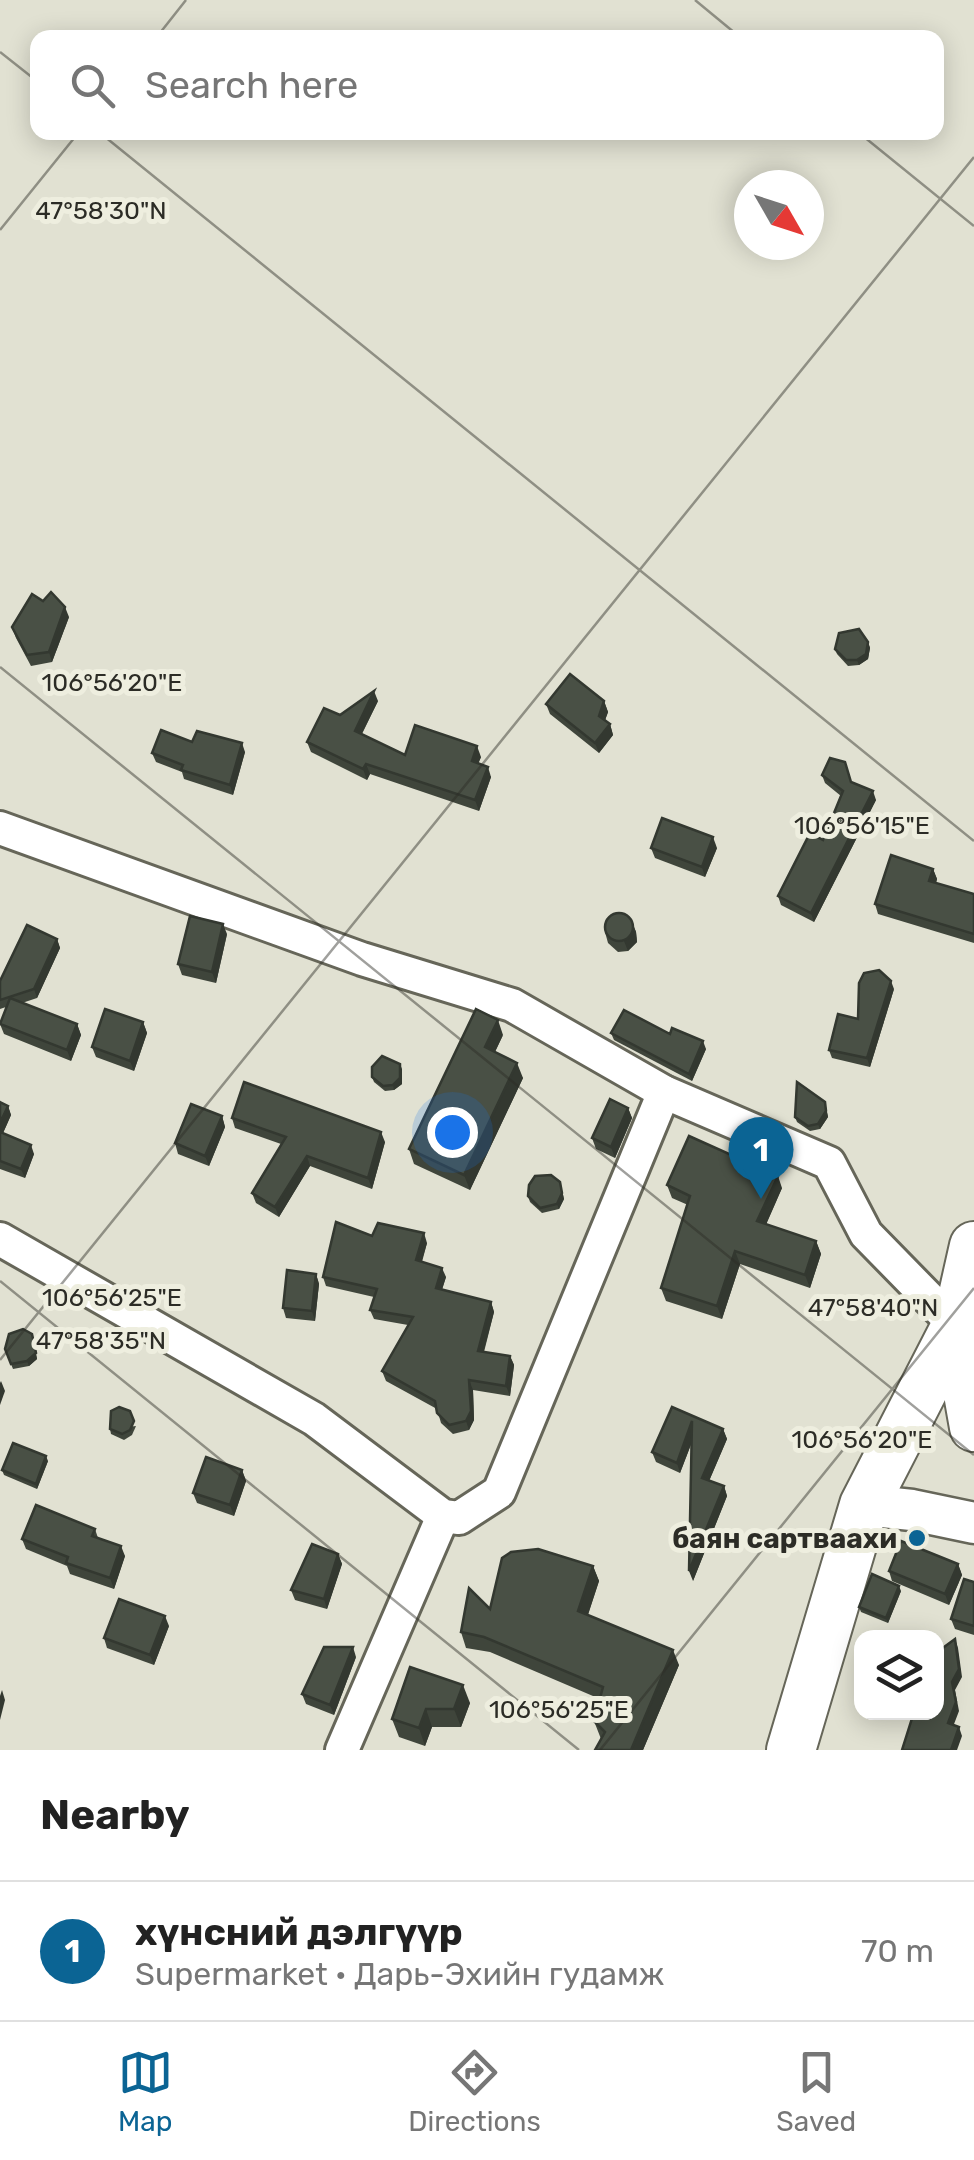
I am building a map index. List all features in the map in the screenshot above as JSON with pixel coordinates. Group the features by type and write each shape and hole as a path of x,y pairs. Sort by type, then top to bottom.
{"main road":[{"path":"791,1750 864,1505 956,1326 974,1246"},
{"path":"956,1326 974,1426"}],"street":[{"path":"0,828 362,959 512,1005 664,1092 829,1163 866,1234 956,1326"},
{"path":"0,1240 314,1419 444,1516 459,1518 500,1492 664,1092"},
{"path":"864,1505 912,1510 974,1524"},
{"path":"342,1750 444,1516"}],"building":[{"path":"51,592 65,607 49,652 27,655 12,627 32,594 43,601"},
{"path":"859,629 868,642 866,654 857,660 846,660 835,649 839,633"},
{"path":"570,674 604,701 599,716 610,724 595,743 546,704"},
{"path":"374,691 355,731 405,755 415,725 477,746 472,761 488,767 475,800 366,764 363,769 307,742 324,708 340,715"},
{"path":"161,730 192,742 197,731 242,743 230,785 181,770 183,765 152,753"},
{"path":"830,758 845,762 851,782 873,791 811,913 778,896 810,833 823,840 843,791 822,775"},
{"path":"662,818 713,837 702,867 651,848"},
{"path":"891,855 933,869 929,881 974,894 974,934 875,904"},
{"path":"619,913 629,917 633,927 629,937 619,941 609,937 605,927 609,917"},
{"path":"190,916 223,924 212,972 178,964"},
{"path":"27,925 57,939 34,989 0,1000 0,981"},
{"path":"879,970 891,981 867,1058 829,1050 838,1014 858,1019 859,983 864,973"},
{"path":"10,998 77,1024 67,1050 0,1024"},
{"path":"105,1009 143,1022 130,1061 92,1047"},
{"path":"476,1009 498,1020 485,1047 517,1063 464,1175 409,1149"},
{"path":"624,1010 670,1034 672,1028 703,1041 689,1074 611,1033"},
{"path":"382,1056 400,1064 400,1078 393,1085 383,1086 372,1077 372,1067"},
{"path":"244,1082 381,1132 368,1178 307,1156 275,1207 252,1193 286,1137 232,1118"},
{"path":"797,1082 825,1102 826,1111 818,1124 808,1126 795,1117"},
{"path":"610,1099 628,1108 611,1147 592,1138"},
{"path":"0,1102 8,1106 0,1123"},
{"path":"191,1104 222,1116 205,1156 175,1143"},
{"path":"0,1132 31,1145 21,1169 0,1161"},
{"path":"689,1136 778,1176 757,1221 816,1241 805,1275 735,1251 717,1306 661,1288 690,1196 667,1185"},
{"path":"551,1175 560,1182 562,1193 557,1204 540,1208 528,1196 529,1185 535,1176"},
{"path":"336,1222 372,1236 378,1223 424,1233 416,1260 442,1268 436,1288 491,1302 478,1351 510,1356 506,1386 469,1380 471,1411 466,1421 449,1425 437,1413 435,1401 382,1371 413,1317 370,1310 377,1289 323,1277"},
{"path":"287,1270 316,1274 312,1311 283,1308"},
{"path":"23,1329 32,1334 36,1353 27,1361 11,1364 5,1349 9,1334"},
{"path":"119,1407 130,1411 134,1421 130,1430 122,1434 110,1429 111,1411"},
{"path":"672,1407 723,1429 702,1478 724,1486 689,1571 692,1421 677,1463 652,1452"},
{"path":"13,1443 46,1456 36,1484 2,1470"},
{"path":"206,1457 242,1470 230,1505 193,1493"},
{"path":"36,1505 95,1529 92,1536 121,1546 110,1578 66,1563 68,1557 22,1539"},
{"path":"901,1541 958,1564 945,1594 889,1571"},
{"path":"312,1544 338,1554 324,1599 291,1590"},
{"path":"538,1549 593,1566 578,1611 673,1650 631,1750 595,1750 605,1732 594,1721 603,1687 484,1637 461,1632 469,1588 490,1609 502,1558 511,1552"},
{"path":"872,1574 899,1586 886,1618 859,1607"},
{"path":"964,1579 974,1582 974,1626 951,1619"},
{"path":"119,1599 165,1616 150,1655 104,1638"},
{"path":"955,1639 959,1669 952,1682 956,1702 948,1723 959,1727 951,1750 902,1750 911,1720 944,1720 944,1647"},
{"path":"324,1647 353,1647 330,1705 302,1694"},
{"path":"410,1667 463,1685 454,1709 426,1709 419,1728 392,1719"}],"place":[{"name":"хүнсний дэлгүүр","path":"761,1199"},
{"name":"баян сартваахи","path":"917,1538"}]}
